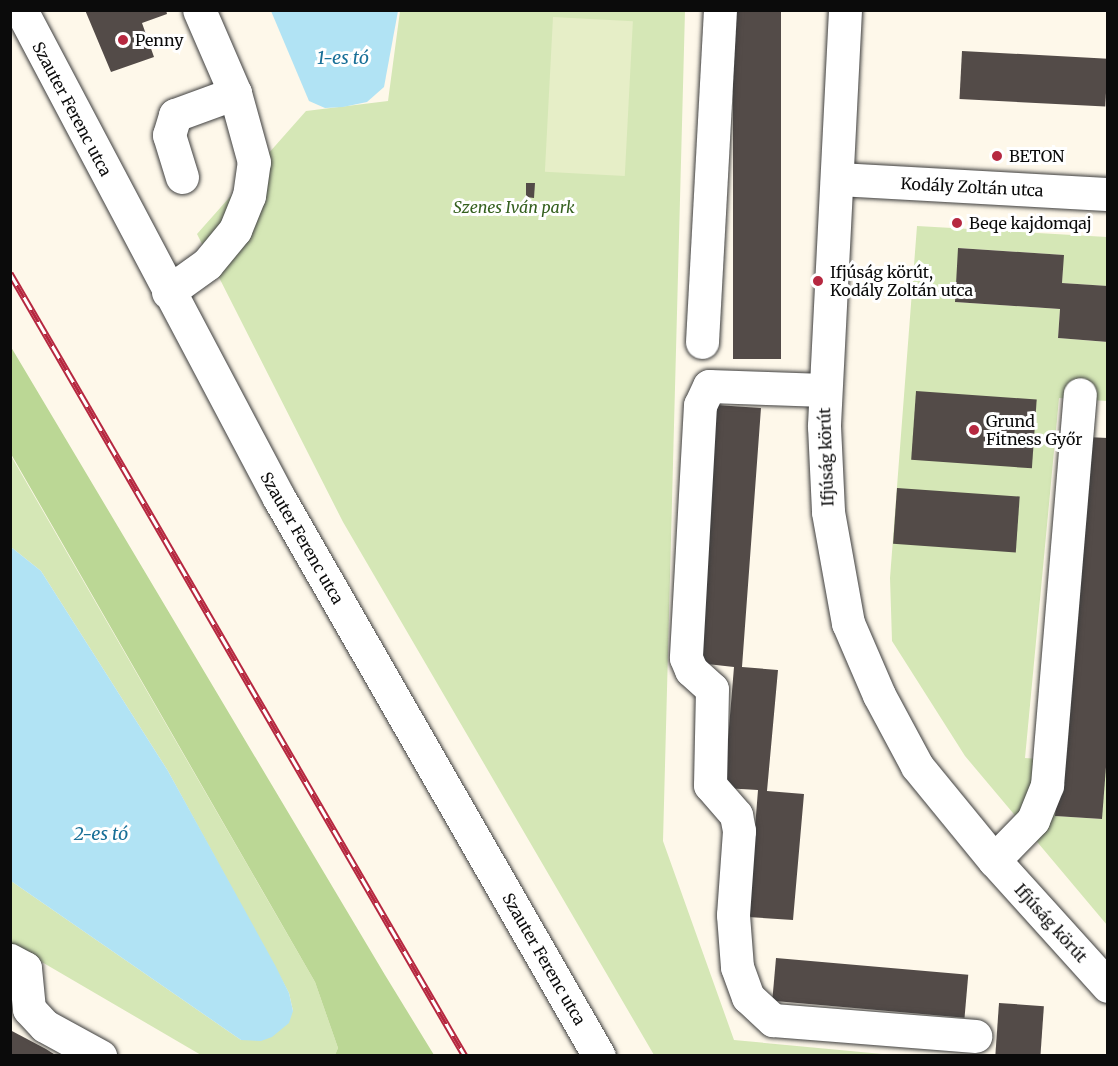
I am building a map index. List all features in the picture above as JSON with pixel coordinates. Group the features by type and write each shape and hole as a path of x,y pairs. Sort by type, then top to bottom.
{"street":[{"name":"Szauter Ferenc utca","path":"21,10 168,292 279,498 599,1056"},
{"path":"168,292 207,264 235,230 249,196 254,162 235,93 199,10"},
{"path":"702,342 720,10"},
{"name":"Ifjúság körút","path":"845,10 824,390 828,512 848,623 879,695 918,766 994,860 1107,986"},
{"path":"182,177 169,135 175,115 235,93"},
{"name":"Kodály Zoltán utca","path":"837,179 1107,194"},
{"path":"824,390 709,386 700,405 686,658 691,670 712,689 710,785 736,815 739,831 733,915 737,967 748,997 773,1020 975,1036"},
{"path":"994,860 1033,820 1047,785 1080,394"},
{"path":"10,960 25,968 29,1009 45,1026 100,1056"}],"green space":[{"name":"Szenes Iván park","path":"400,11 685,11 663,841 734,1040 893,1055 654,1055 343,522 197,234 306,111 388,101"},
{"path":"553,17 633,21 625,176 545,172"},
{"path":"917,226 1107,237 1107,286 1062,283 1063,255 959,248 955,302 1060,309 1058,338 1107,342 1107,401 1059,398 1025,758 1055,760 1055,816 1101,819 1107,748 1107,925 965,756 892,641 890,578"},
{"path":"11,347 434,1055 335,1055 338,1048 315,982 11,454"},
{"path":"10,454 315,982 338,1048 335,1055 201,1055 11,944 11,881 241,1040 293,1011 289,993 168,771 41,571 11,547"}],"water":[{"name":"1-es tó","path":"271,11 398,11 384,87 367,102 343,107 325,108 309,101"},
{"name":"2-es tó","path":"11,547 41,571 168,771 275,965 289,993 293,1011 289,1023 272,1037 261,1041 241,1040 11,881"}],"building":[{"name":"Penny","path":"85,10 166,10 167,14 142,23 154,57 111,72"},
{"path":"733,10 781,10 781,359 733,359"},
{"path":"962,51 1108,59 1105,107 959,99"},
{"path":"526,183 535,183 534,198 526,197"},
{"path":"958,248 1064,255 1062,283 1108,286 1108,342 1058,338 1060,309 955,302"},
{"name":"Grund Fitness Győr","path":"916,391 1037,399 1032,468 911,460"},
{"path":"716,405 761,408 742,667 778,670 767,791 804,794 793,920 748,917 758,790 724,788 734,667 698,663"},
{"path":"1086,437 1108,438 1108,741 1102,819 1055,816"},
{"path":"897,488 1020,497 1016,552 893,544"},
{"path":"776,958 968,975 965,1018 772,1001"},
{"path":"999,1003 1044,1006 1040,1056 995,1056"},
{"path":"10,1030 46,1049 57,1056 10,1056"}],"railway":[{"path":"10,273 465,1056"}],"place":[{"name":"Penny","path":"123,40"},
{"name":"BETON","path":"997,156"},
{"name":"Beqe kajdomqaj","path":"957,223"},
{"name":"Ifjúság körút, Kodály Zoltán utca","path":"818,281"},
{"name":"Grund Fitness Győr","path":"974,430"}]}
